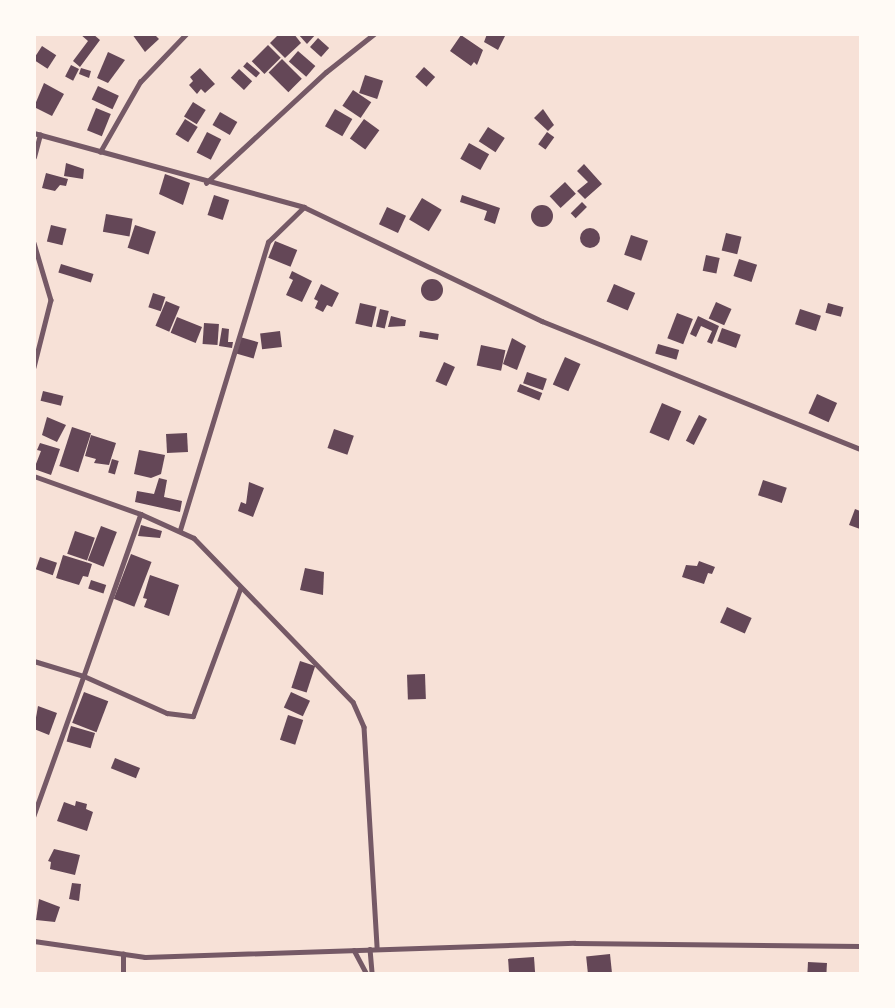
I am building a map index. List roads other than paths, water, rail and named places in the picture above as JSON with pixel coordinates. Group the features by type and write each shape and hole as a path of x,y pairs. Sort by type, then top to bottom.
{"street":[{"path":"100,152 140,82 186,34"},
{"path":"206,183 326,72 374,34"},
{"path":"34,157 37,134 206,183 304,207 542,321 861,449"},
{"path":"180,530 268,242 304,207"},
{"path":"34,243 51,300 34,367"},
{"path":"34,476 141,513 194,538 240,589 353,702 364,727 377,949"},
{"path":"34,816 141,513"},
{"path":"34,661 84,676 167,713 193,716 240,589"},
{"path":"34,941 145,957 670,942 775,947 861,946"},
{"path":"354,950 367,974"},
{"path":"370,950 372,974"},
{"path":"123,954 123,974"}]}
